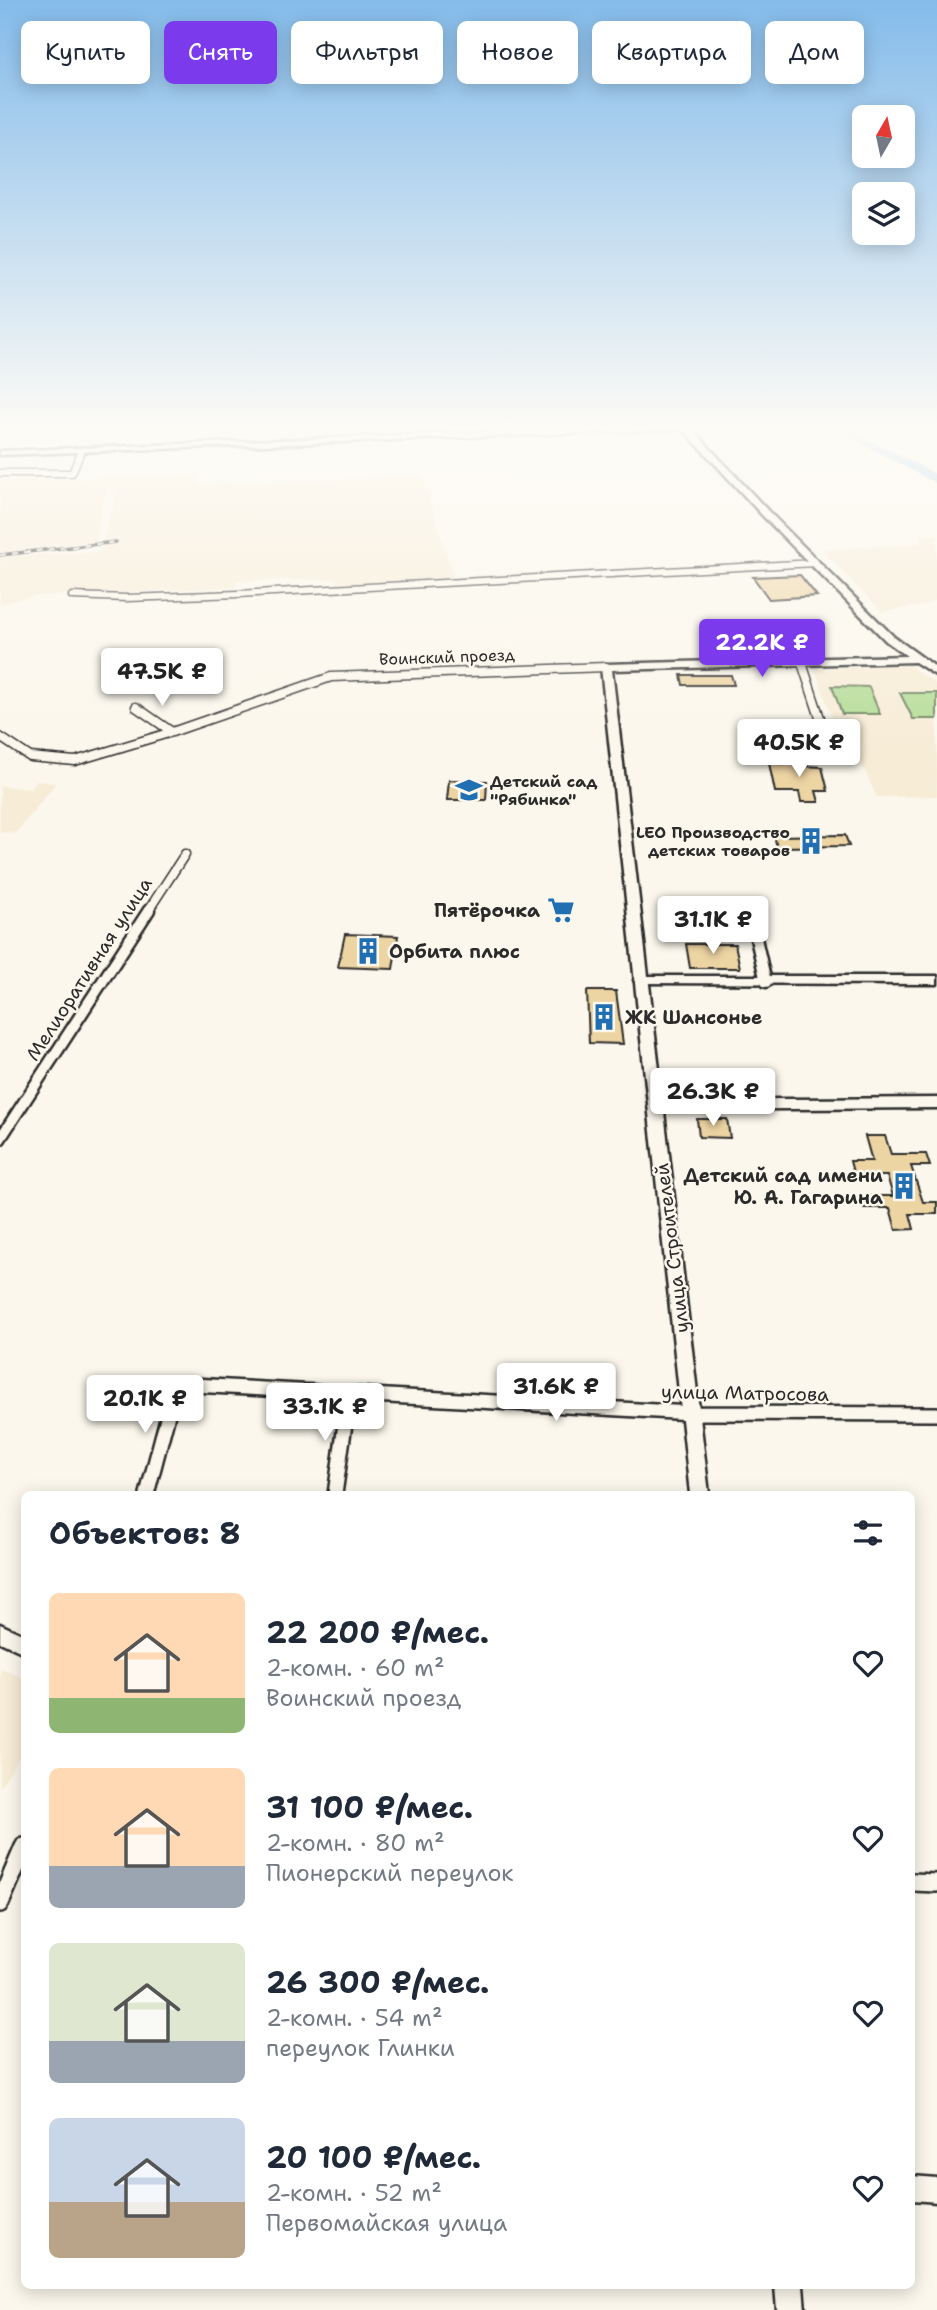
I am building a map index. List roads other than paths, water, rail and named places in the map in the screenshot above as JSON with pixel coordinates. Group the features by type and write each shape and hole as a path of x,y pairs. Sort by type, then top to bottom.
{"main road":[{"path":"787,535 890,639 937,673"},
{"name":"Воинский проезд","path":"606,667 916,659"},
{"name":"улица Строителей","path":"606,667 700,1491"},
{"path":"0,1633 21,1643"},
{"path":"789,2289 791,2310"}],"street":[{"path":"72,596 127,598 238,594 816,563"},
{"path":"802,663 824,730"},
{"name":"Воинский проезд","path":"0,737 30,757 75,761 172,732 331,677 606,667"},
{"path":"136,707 172,732"},
{"name":"Мелиоративная улица","path":"0,1139 185,854"},
{"path":"752,921 766,982"},
{"path":"640,980 937,980"},
{"path":"656,1105 937,1103"},
{"name":"улица Матросова","path":"148,1491 176,1384 349,1396 691,1413 937,1414"},
{"path":"335,1491 349,1396"},
{"path":"0,1903 21,1854"},
{"path":"915,1882 937,1883"},
{"path":"915,2188 937,2190"}],"railway":[{"path":"0,555 116,542"}],"place":[{"name":"Детский сад \"Рябинка\"","path":"469,790"},
{"name":"LEO Производство детских товаров","path":"811,841"},
{"name":"Пятёрочка","path":"561,910"},
{"name":"Орбита плюс","path":"368,951"},
{"name":"ЖК Шансонье","path":"604,1017"},
{"name":"Детский сад имени Ю. А. Гагарина","path":"904,1186"}]}
